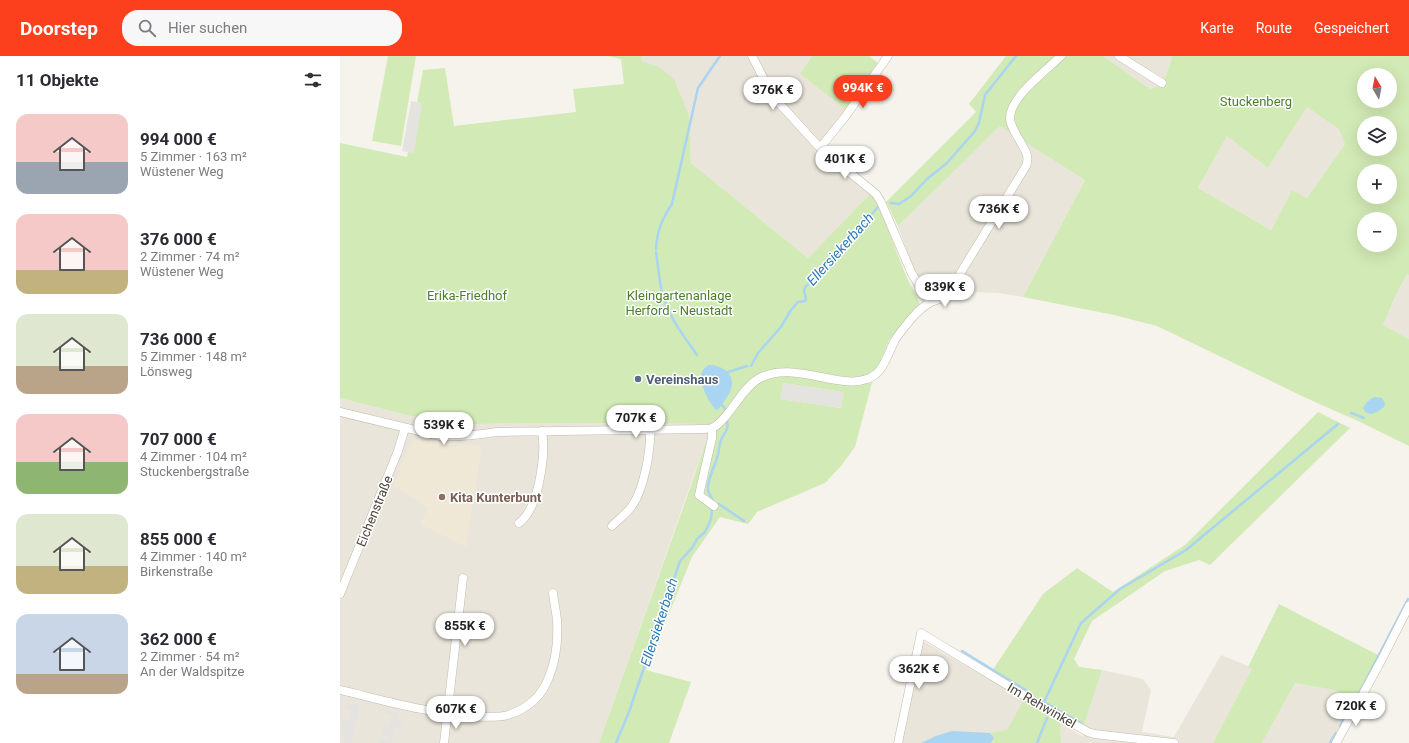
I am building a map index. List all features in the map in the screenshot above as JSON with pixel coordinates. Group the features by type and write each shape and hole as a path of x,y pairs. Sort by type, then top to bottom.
{"street":[{"path":"752,56 774,97 820,148 876,194 881,202 912,274 930,302"},
{"path":"820,148 845,117 888,56"},
{"path":"340,412 440,436 457,437 497,432 703,429 712,428 719,423 752,384 772,373 793,372 854,382 872,376 882,367 901,331 918,312 930,302 942,298 950,293 955,282 1026,166 1028,159 1026,152 1012,127 1010,118 1012,110 1017,100 1025,90 1061,56"},
{"path":"1119,56 1162,83"},
{"name":"Eichenstraße","path":"340,594 400,445 405,428"},
{"path":"712,428 712,438 699,495 714,506"},
{"path":"612,526 633,505 640,489 650,439 650,429"},
{"path":"519,523 524,519 535,498 544,450 542,431"},
{"path":"444,743 463,578"},
{"path":"340,690 447,714 479,717 506,715 518,711 537,698 549,677 555,654 557,621 553,593"},
{"path":"1336,743 1409,606"},
{"name":"Im Rehwinkel","path":"898,743 921,633 1050,711 1088,732 1125,738 1174,743"}],"shaded area":[{"path":"642,56 812,56 800,74 846,110 814,151 871,193 808,258 691,163 689,116 641,61"},
{"path":"1103,56 1170,56 1172,58 1163,84 1150,89"},
{"path":"411,101 422,103 414,153 402,151"},
{"path":"1307,107 1339,128 1345,144 1307,198 1292,190 1271,230 1198,188 1227,136 1268,168"},
{"path":"1000,125 1085,180 1023,297 998,293 949,291 938,294 929,292 923,288 914,271 898,226"},
{"path":"1407,274 1409,275 1409,339 1383,325"},
{"path":"783,383 844,392 841,408 780,399"},
{"path":"340,398 411,416 474,424 712,424 599,743 340,743"},
{"name":"Kita Kunterbunt","path":"419,439 450,444 450,447 456,447 456,445 482,446 466,547 420,524 428,508 393,485 410,444 414,440"},
{"path":"918,638 1033,705 1083,737 1083,728 1102,670 1143,679 1151,690 1142,732 1174,737 1221,655 1253,668 1213,743 895,743"},
{"path":"1295,683 1334,690 1357,701 1332,743 1262,743"},
{"path":"346,702 360,705 351,743 343,743 344,739 340,738 342,721 348,722 351,710 344,709"},
{"path":"386,710 399,713 397,721 404,722 402,729 395,727 392,743 379,743 379,740 386,741 387,736 381,734 383,725 389,726 392,715 385,714"}],"green space":[{"path":"388,56 416,56 401,146 372,141"},
{"path":"607,56 642,56 641,61 659,67 674,79 689,116 691,163 808,258 871,193 878,203 906,276 920,304 889,340 873,379 855,447 841,466 825,483 757,512 748,524 720,517 692,557 646,670 691,682 669,743 599,743 712,424 474,424 411,416 340,398 340,143 407,157 423,70 445,68 454,126 576,112 573,89 624,84 621,59","holes":["783,383 843,392 841,408 781,399"]},
{"path":"812,56 869,56 879,64 846,110 800,74"},
{"name":"Stuckenberg","path":"1006,56 1103,56 1150,89 1163,84 1172,58 1170,56 1409,56 1409,275 1407,274 1395,297 1383,325 1409,339 1409,446 1157,326 1114,315 1023,297 1085,180 1000,126 898,226 886,202 976,112 969,104","holes":["1307,107 1339,129 1345,144 1307,198 1292,190 1271,230 1198,188 1227,136 1268,168"]},
{"path":"1318,412 1350,428 1210,565 1199,560 1165,571 1092,621 1074,659 1079,667 1102,670 1083,728 992,671 1043,594 1077,568 1113,592 1185,545"},
{"path":"1279,604 1380,656 1357,701 1334,690 1295,683 1262,743 1213,743 1252,669 1248,667"},
{"path":"1024,700 1060,723 1061,743 991,743 994,738 990,733 1007,730"}],"water":[{"path":"709,365 714,365 727,371 732,379 730,392 721,406 716,410 706,394 701,379 703,370"},
{"path":"1374,397 1382,398 1385,403 1384,407 1377,412 1365,412 1363,408 1367,402"},
{"path":"952,731 990,733 994,738 991,743 921,743"}],"waterway":[{"path":"656,249 661,225 672,204 698,88 720,56"},
{"name":"Ellersiekerbach","path":"891,203 899,204 911,196 927,179 947,163 975,131 979,123 985,95 1016,56"},
{"name":"Ellersiekerbach","path":"751,366 758,353 781,327 791,310 798,302 805,301 804,290 806,286 816,278 836,252 866,222 878,207"},
{"path":"656,252 661,287 668,309 676,325 697,355"},
{"path":"728,372 747,366"},
{"name":"Ellersiekerbach","path":"722,405 726,410"},
{"path":"1351,413 1364,418"},
{"name":"Ellersiekerbach","path":"713,501 708,490 708,483 718,456 720,442 727,429 727,420"},
{"path":"1081,723 1044,702 1081,623 1120,589 1186,550 1338,424"},
{"path":"719,504 744,521"},
{"name":"Ellersiekerbach","path":"616,743 629,712 680,561 692,548 697,539 705,532 711,519 712,509"},
{"path":"1355,701 1408,599"},
{"path":"962,651 1032,694"},
{"path":"1039,699 1044,702"},
{"path":"1340,726 1348,713"},
{"path":"1037,743 1047,718"},
{"path":"1330,743 1336,733"}],"place":[{"name":"Vereinshaus","path":"638,379"},
{"name":"Kita Kunterbunt","path":"442,497"}],"park label":[{"name":"Erika-Friedhof","path":"467,295"},
{"name":"Kleingartenanlage Herford - Neustadt","path":"679,302"}]}
